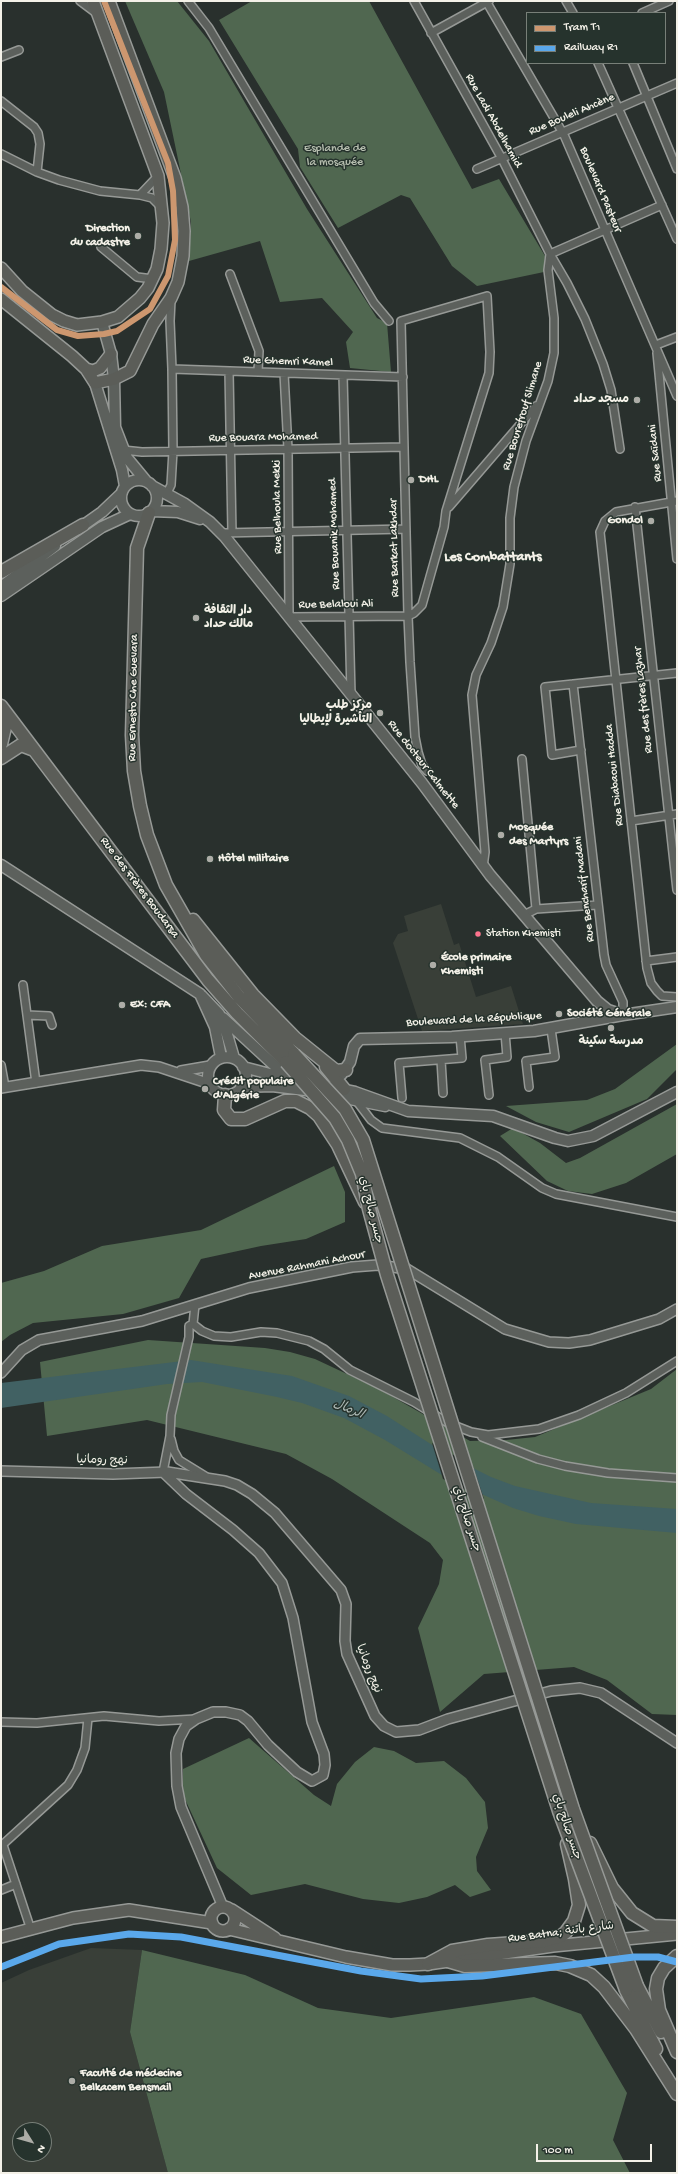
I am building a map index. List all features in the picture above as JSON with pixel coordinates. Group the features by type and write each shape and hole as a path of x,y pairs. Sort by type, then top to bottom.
{"highway":[{"name":"Rue Ernesto Che Guevara","path":"150,512 138,548 132,754 140,806 147,835 166,885 175,902"},
{"path":"1,572 83,526"},
{"path":"1,707 6,722 1,744"},
{"name":"Rue des Frères Boudarsa","path":"1,707 208,980 286,1062"},
{"path":"1,758 21,745 34,750"},
{"path":"175,902 197,925 253,995 296,1038 336,1071 346,1070"},
{"path":"175,902 206,955 224,979 345,1110 363,1140 573,1809 637,1986 652,2017 677,2058"},
{"path":"313,1052 340,1084"},
{"name":"جسر صالح باي","path":"286,1062 327,1106 342,1129 362,1174 369,1209 387,1276 559,1811 626,1990 677,2090"},
{"path":"225,1094 225,1113 231,1120 245,1119 285,1101 301,1103 319,1116 338,1144 369,1209"},
{"path":"573,1809 607,1879 622,1902 640,1920 653,1926 677,1927"},
{"path":"428,1964 452,1951 488,1945 552,1939 566,1932 574,1921 579,1905 578,1892 559,1811"},
{"path":"677,1956 664,1968 658,1978 656,1989 659,2010 677,2052"},
{"path":"448,1961 465,1966 555,1963 570,1966 591,1975 610,1995 636,2029 677,2094"}],"main road":[{"path":"1,268 22,291 52,315 64,321 87,325 118,317 128,310 140,298 153,279 161,249 162,211 158,176 93,1"},
{"path":"95,383 124,375 134,365 153,324 171,298 178,282 183,256 182,207 171,166 109,1"},
{"path":"1,299 62,347 86,369 95,383 122,470 123,490 121,503 130,514"},
{"path":"1,596 102,527 130,514 140,516 150,512 157,501 157,496 149,483 130,464 123,450 115,427 113,412 114,379 111,354 102,322"},
{"path":"86,369 94,371 100,368 111,354"},
{"path":"1,587 83,526 136,480 149,483"},
{"name":"Rue docteur Calmette","path":"149,483 167,493 227,533 289,617 422,783 483,866 597,1001 608,1010 623,1015"},
{"name":"Rue docteur Calmette","path":"150,512 178,512 210,522"},
{"path":"1,865 200,994 219,1014 294,1079"},
{"path":"200,994 215,1027 221,1057"},
{"name":"Boulevard de la République","path":"346,1070 350,1062 354,1046 360,1039 460,1036 551,1029 623,1015 677,1008"},
{"path":"219,1014 234,1058 243,1067 246,1077 241,1088"},
{"path":"234,1058 221,1057 210,1066 208,1075 210,1084 216,1091 231,1094 241,1088 272,1086 298,1089 408,1110 493,1116 555,1138 576,1140 593,1136 677,1092"},
{"path":"243,1067 294,1079 318,1083 340,1084 408,1110"},
{"path":"340,1084 346,1070"},
{"path":"1,1937 73,1918 129,1910 212,1923 219,1930 229,1929 235,1920 227,1908"},
{"path":"212,1923 214,1911 227,1908 279,1940"},
{"name":"Rue Batna; شارع باتنة","path":"229,1929 392,1965 428,1964 554,1946 677,1934"}],"street":[{"path":"80,1 99,17"},
{"path":"188,1 209,28 374,303 389,320"},
{"name":"Rue Ladi Abdelhamid","path":"414,1 501,158 550,254 567,283 603,364 611,390 620,449"},
{"path":"431,33 487,1"},
{"name":"Boulevard Pasteur","path":"487,1 563,132 677,396"},
{"path":"566,1 572,12"},
{"path":"644,12 669,1"},
{"path":"1,57 19,50"},
{"path":"598,64 677,239"},
{"path":"633,64 648,94 677,169"},
{"name":"Rue Bouleli Ahcène","path":"477,169 648,94 677,83"},
{"path":"1,101 34,127 38,133 40,144 37,172"},
{"path":"1,154 37,172 100,191 140,195 152,198 159,204 162,211"},
{"path":"140,195 158,176"},
{"path":"550,254 662,205"},
{"path":"102,248 137,277 153,279"},
{"name":"Rue Bourefrouf Slimane","path":"483,866 485,852 479,765 472,706 473,685 503,607 510,564 510,518 514,487 526,441 550,371 555,336 548,270 550,254"},
{"path":"230,274 259,351 258,372"},
{"name":"Rue Barkat Lakhdar","path":"427,771 422,765 415,737 408,616 401,321 487,296 490,352 489,373 446,511"},
{"path":"167,493 171,486 173,451 170,321 171,298"},
{"path":"656,345 677,337"},
{"name":"Rue Saïdani","path":"656,345 674,501 677,559"},
{"name":"Rue Ghemri Kamel","path":"172,369 403,377"},
{"path":"229,371 230,450 227,533 406,529"},
{"name":"Rue Belhoula Mekki","path":"284,373 288,449 289,617"},
{"name":"Rue Bouanik Mohamed","path":"343,375 350,694"},
{"path":"408,616 414,613 422,605 444,527 446,511 540,402"},
{"name":"Rue Bouara Mohamed","path":"123,450 173,451 404,447"},
{"path":"635,508 674,501"},
{"name":"Rue Diabaoui Hadda","path":"635,508 616,512 605,521 600,532 646,961 651,983 662,996 677,997"},
{"name":"Rue des frères Lazhar","path":"635,508 677,890"},
{"name":"Rue Belaloui Ali","path":"289,617 408,616"},
{"path":"581,750 552,755 546,687 677,673"},
{"name":"Rue Bencharif Madani","path":"573,684 597,905 606,965 623,1002 623,1015"},
{"path":"522,760 536,909"},
{"path":"631,821 677,814"},
{"path":"524,915 536,909 597,905"},
{"path":"646,961 677,957"},
{"path":"23,985 36,1083"},
{"path":"27,1015 49,1016 52,1025"},
{"path":"529,1087 526,1061 554,1057 551,1029"},
{"path":"488,1095 485,1060 507,1058 505,1033"},
{"path":"402,1098 399,1063 462,1058 460,1036"},
{"path":"441,1060 444,1093"},
{"path":"1,1065 3,1088 141,1065 175,1071 210,1084"},
{"path":"175,1071 210,1066"},
{"path":"340,1084 357,1101 371,1120 382,1128 460,1138 498,1157 542,1188 556,1194 677,1217"},
{"name":"Avenue Rahmani Achour","path":"3,1371 22,1350 39,1340 142,1321 249,1288 352,1267 378,1265 407,1269 505,1329 549,1342 569,1343 590,1340 659,1319 677,1309"},
{"path":"195,1305 193,1324 189,1326 189,1337 171,1415 170,1436 163,1472 186,1494 233,1530 258,1553 282,1583 293,1618 312,1722 324,1754 325,1766 323,1774 312,1781 297,1772 268,1744 248,1721 240,1715 226,1712 213,1712 196,1719 186,1726 179,1739 176,1753 177,1786 181,1807 227,1908"},
{"path":"193,1324 202,1331 214,1336 231,1336 261,1332 277,1333 309,1341 324,1349 350,1370 414,1402 448,1423 538,1460 608,1473 677,1478"},
{"path":"471,1432 499,1435 539,1429 579,1415 626,1393 677,1361"},
{"path":"170,1436 174,1451 180,1460 209,1478"},
{"name":"نهج رومانيا","path":"1,1471 113,1474 163,1472 209,1478 237,1485 275,1513 337,1584 346,1604 345,1641 347,1654 375,1716 389,1729 396,1732 410,1732 448,1719 562,1688 580,1688 601,1694 677,1743"},
{"path":"1,1722 37,1723 116,1716 159,1721 196,1719"},
{"path":"31,1930 2,1845 28,1819 56,1798 68,1785 77,1770 84,1748 88,1718"},
{"path":"1,1890 16,1884"}],"shaded area":[{"name":"École primaire Khemisti","path":"441,904 454,945 459,943 476,997 511,986 523,1024 422,1031 393,943 398,934 408,931 404,916"},
{"name":"Faculté de médecine Belkacem Bensmail","path":"91,1948 142,1950 130,2032 168,2173 1,2173 1,1983 29,1970"}],"green space":[{"path":"125,1 177,1 209,41 307,209 377,318 387,323 391,372 350,368 346,342 353,332 322,298 280,302 260,241 189,261 191,222 164,92"},
{"name":"Esplande de la mosquée","path":"252,1 369,1 472,189 499,179 545,256 544,272 477,286 452,266 410,198 401,195 338,228 300,167 298,149 219,20"},
{"path":"677,1044 677,1069 647,1099 569,1132 536,1122 506,1106 587,1100 615,1089"},
{"path":"677,1104 677,1154 626,1183 592,1194 568,1191 547,1181 500,1136 513,1128 540,1143 566,1163 580,1158"},
{"path":"334,1166 345,1192 345,1222 306,1239 261,1246 201,1259 179,1298 123,1314 33,1323 10,1335 1,1342 1,1283 44,1271 102,1246 201,1230"},
{"path":"148,1340 265,1348 290,1352 315,1359 379,1389 470,1441 506,1440 535,1437 651,1389 677,1369 677,1715 652,1714 607,1680 574,1667 484,1674 440,1712 418,1628 439,1584 443,1560 430,1543 332,1479 286,1454 147,1420 47,1436 40,1362"},
{"path":"249,1738 314,1795 331,1806 337,1784 355,1762 374,1747 394,1751 416,1763 444,1761 466,1778 485,1802 488,1828 476,1857 477,1871 491,1890 470,1897 455,1885 427,1897 399,1903 363,1899 305,1884 251,1895 217,1868 184,1797 183,1785 183,1769"},
{"path":"142,1950 245,1975 318,2008 391,2018 534,1997 581,2014 627,2093 613,2140 630,2173 168,2173 130,2032"}],"water":[{"name":"الرمال","path":"191,1360 292,1376 349,1396 387,1416 451,1457 491,1477 515,1486 591,1503 677,1509 677,1533 576,1524 539,1516 513,1508 450,1480 385,1440 344,1418 302,1403 202,1382 167,1384 1,1408 1,1383"}],"pier":[{"path":"432,1443 473,1466 484,1499 443,1479"}],"tram line":[{"name":"T1","path":"1,287 57,330 78,336 104,334 117,331 150,309 168,276 175,240 173,191 168,163 104,1"}],"rail line":[{"name":"R1","path":"1,1967 59,1944 129,1934 181,1937 361,1971 421,1979 482,1976 634,1957 658,1957 677,1962"}],"place":[{"name":"Direction du cadastre","path":"138,236"},
{"name":"مسجد حداد","path":"637,400"},
{"name":"DHL","path":"411,480"},
{"name":"Gondol","path":"651,521"},
{"name":"دار الثقافة مالك حداد","path":"196,618"},
{"name":"مركز طلب التأشيرة لإيطاليا","path":"380,713"},
{"name":"Mosquée des Martyrs","path":"501,835"},
{"name":"Hôtel militaire","path":"210,859"},
{"name":"Station Khemisti","path":"478,934"},
{"name":"École primaire Khemisti","path":"433,965"},
{"name":"Ex: CFA","path":"122,1005"},
{"name":"Société Générale","path":"559,1014"},
{"name":"مدرسة سكينة","path":"611,1028"},
{"name":"Crédit populaire d'Algérie","path":"205,1089"},
{"name":"Faculté de médecine Belkacem Bensmail","path":"72,2081"}],"district":[{"name":"Les Combattants","path":"493,558"}]}
